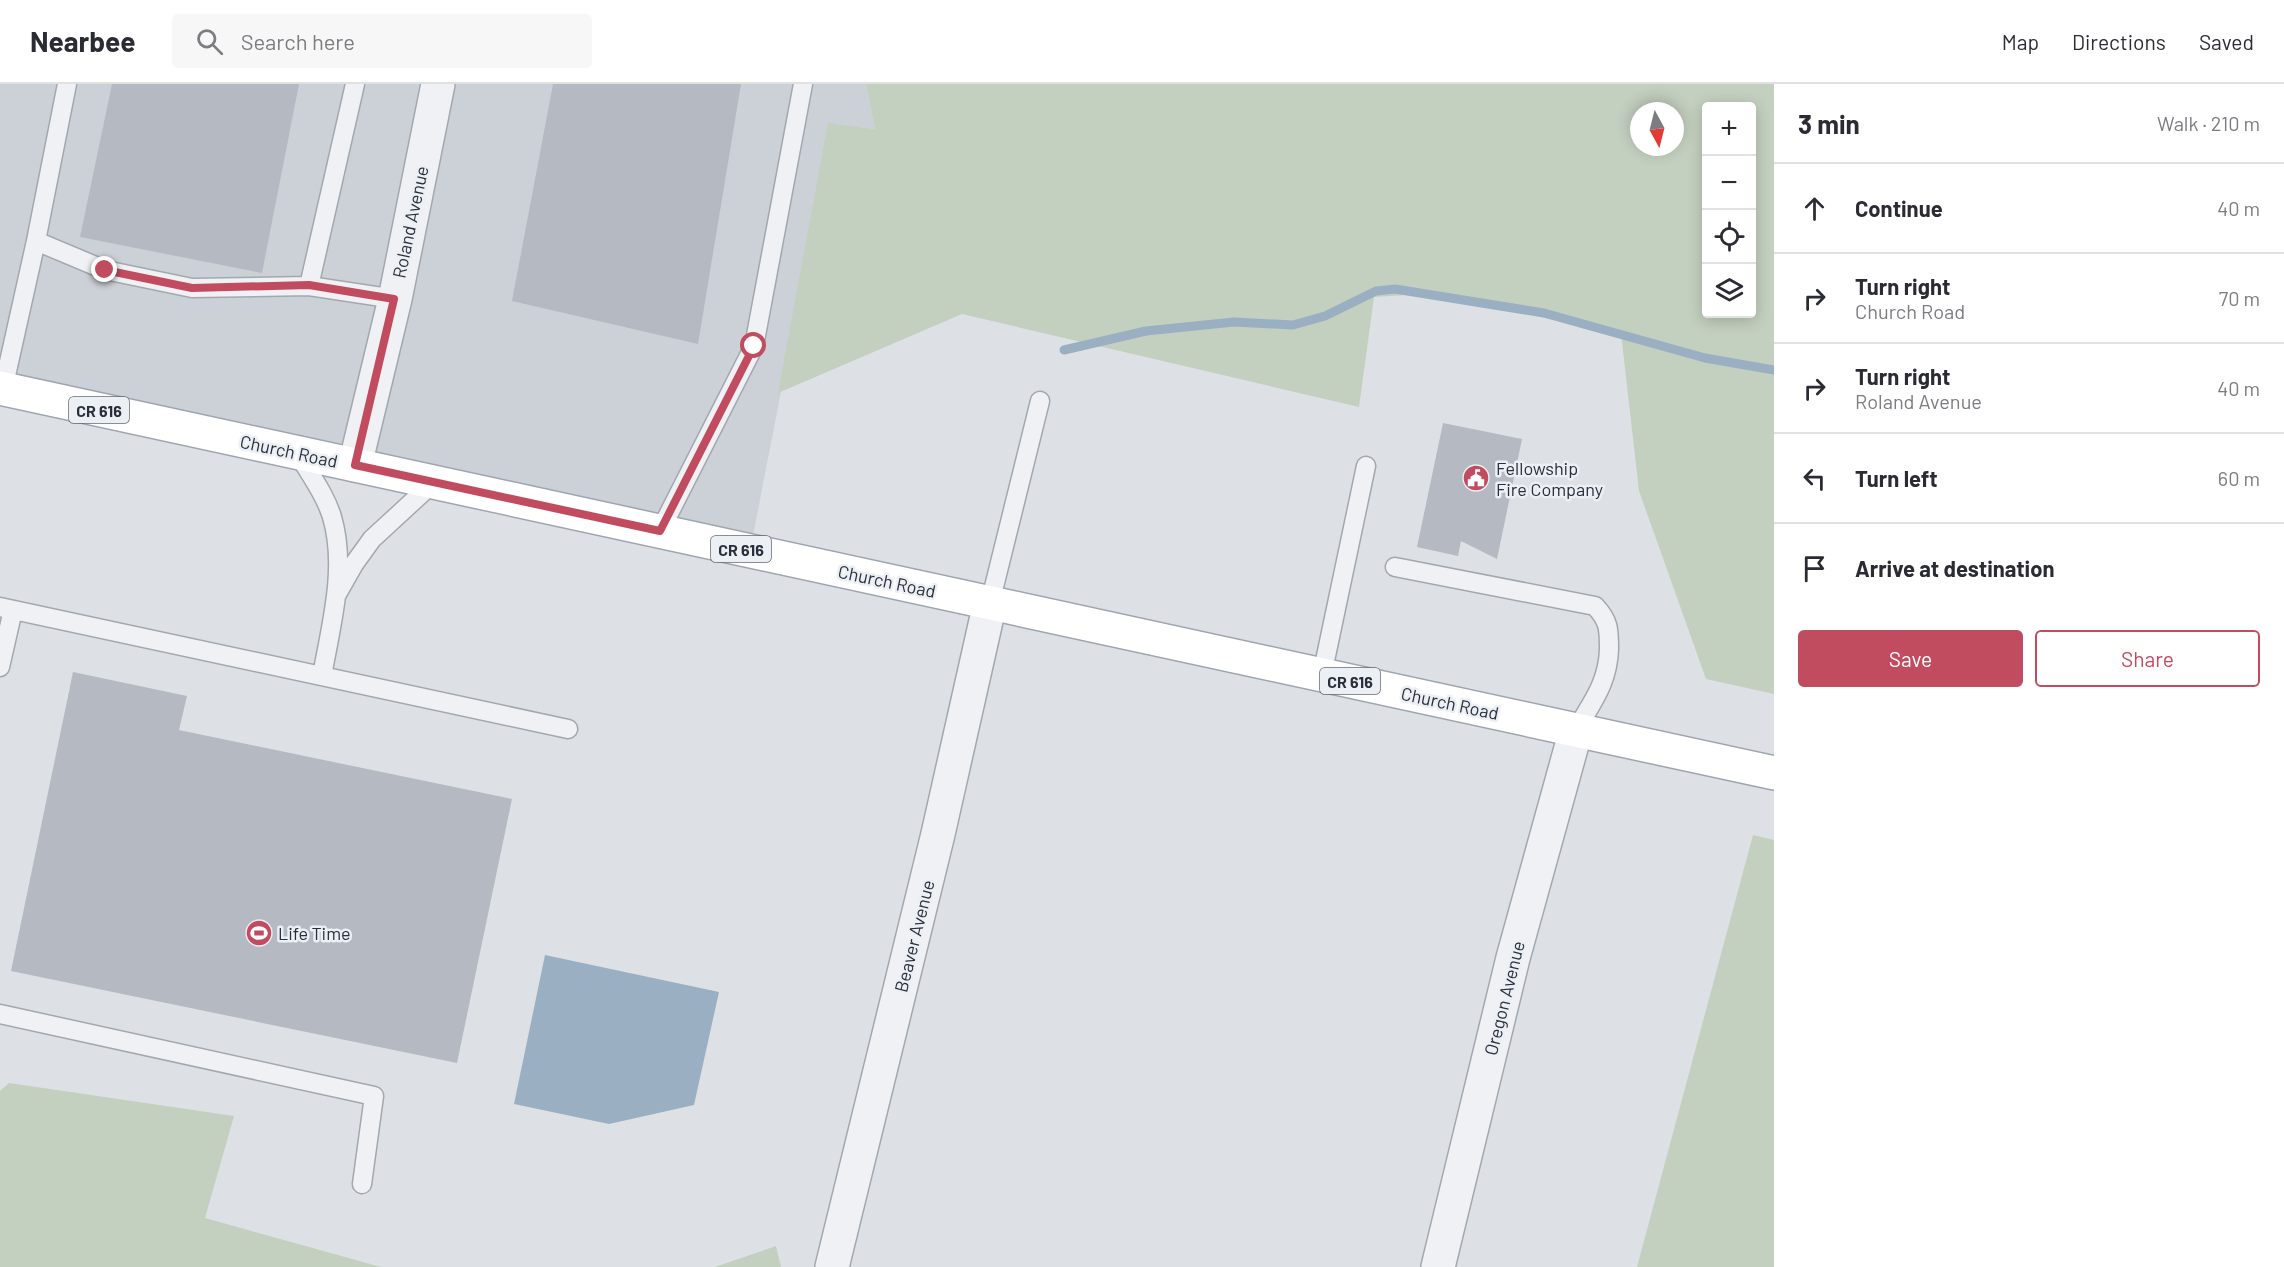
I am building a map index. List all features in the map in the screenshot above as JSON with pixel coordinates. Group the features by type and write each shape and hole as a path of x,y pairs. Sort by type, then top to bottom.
{"main road":[{"name":"Church Road","path":"1,388 1774,773"}],"street":[{"name":"Roland Avenue","path":"355,465 394,299 438,84"},
{"name":"Beaver Avenue","path":"832,1267 936,844 990,603"},
{"name":"Oregon Avenue","path":"1438,1267 1513,958 1576,730"}],"lane":[{"path":"1,388 36,241 67,84"},
{"path":"309,285 355,84"},
{"path":"660,531 754,346 803,84"},
{"path":"36,241 105,270 192,288 309,285 394,299"},
{"path":"990,603 1040,401"},
{"path":"297,452 319,488 332,516 337,545 336,596 322,676"},
{"path":"1322,675 1366,466"},
{"path":"336,596 354,564 372,539 434,482"},
{"path":"1395,567 1595,606 1605,617 1609,633 1608,667 1602,686 1576,730"},
{"path":"0,667 7,608 568,729"},
{"path":"0,1014 374,1096 362,1184"}],"shaded area":[{"path":"0,84 866,84 875,129 833,124 750,551 0,388"}],"green space":[{"path":"866,84 1774,84 1774,694 1706,679 1639,491 1621,333 1424,294 1374,297 1359,407 962,314 778,393 828,123 875,129"},
{"path":"1753,835 1774,840 1774,1267 1637,1267"},
{"path":"9,1083 234,1116 205,1218 381,1267 0,1267 0,1091"},
{"path":"776,1246 781,1267 715,1267"}],"water":[{"path":"545,955 719,992 694,1105 609,1124 514,1104"}],"building":[{"path":"112,84 299,84 262,273 80,237"},
{"path":"553,84 741,84 698,344 512,301"},
{"path":"1443,423 1522,439 1497,559 1461,541 1458,556 1417,547"},
{"path":"73,672 187,696 179,730 512,799 457,1063 11,971"}],"waterway":[{"path":"1064,350 1146,331 1234,322 1293,325 1325,316 1376,291 1395,289 1544,313 1705,358 1774,370"}],"place":[{"name":"Fellowship Fire Company","path":"1476,478"},
{"name":"Life Time","path":"259,933"}],"route":[{"path":"105,270 192,288 309,285 394,299 355,465 660,531 754,346"}]}
